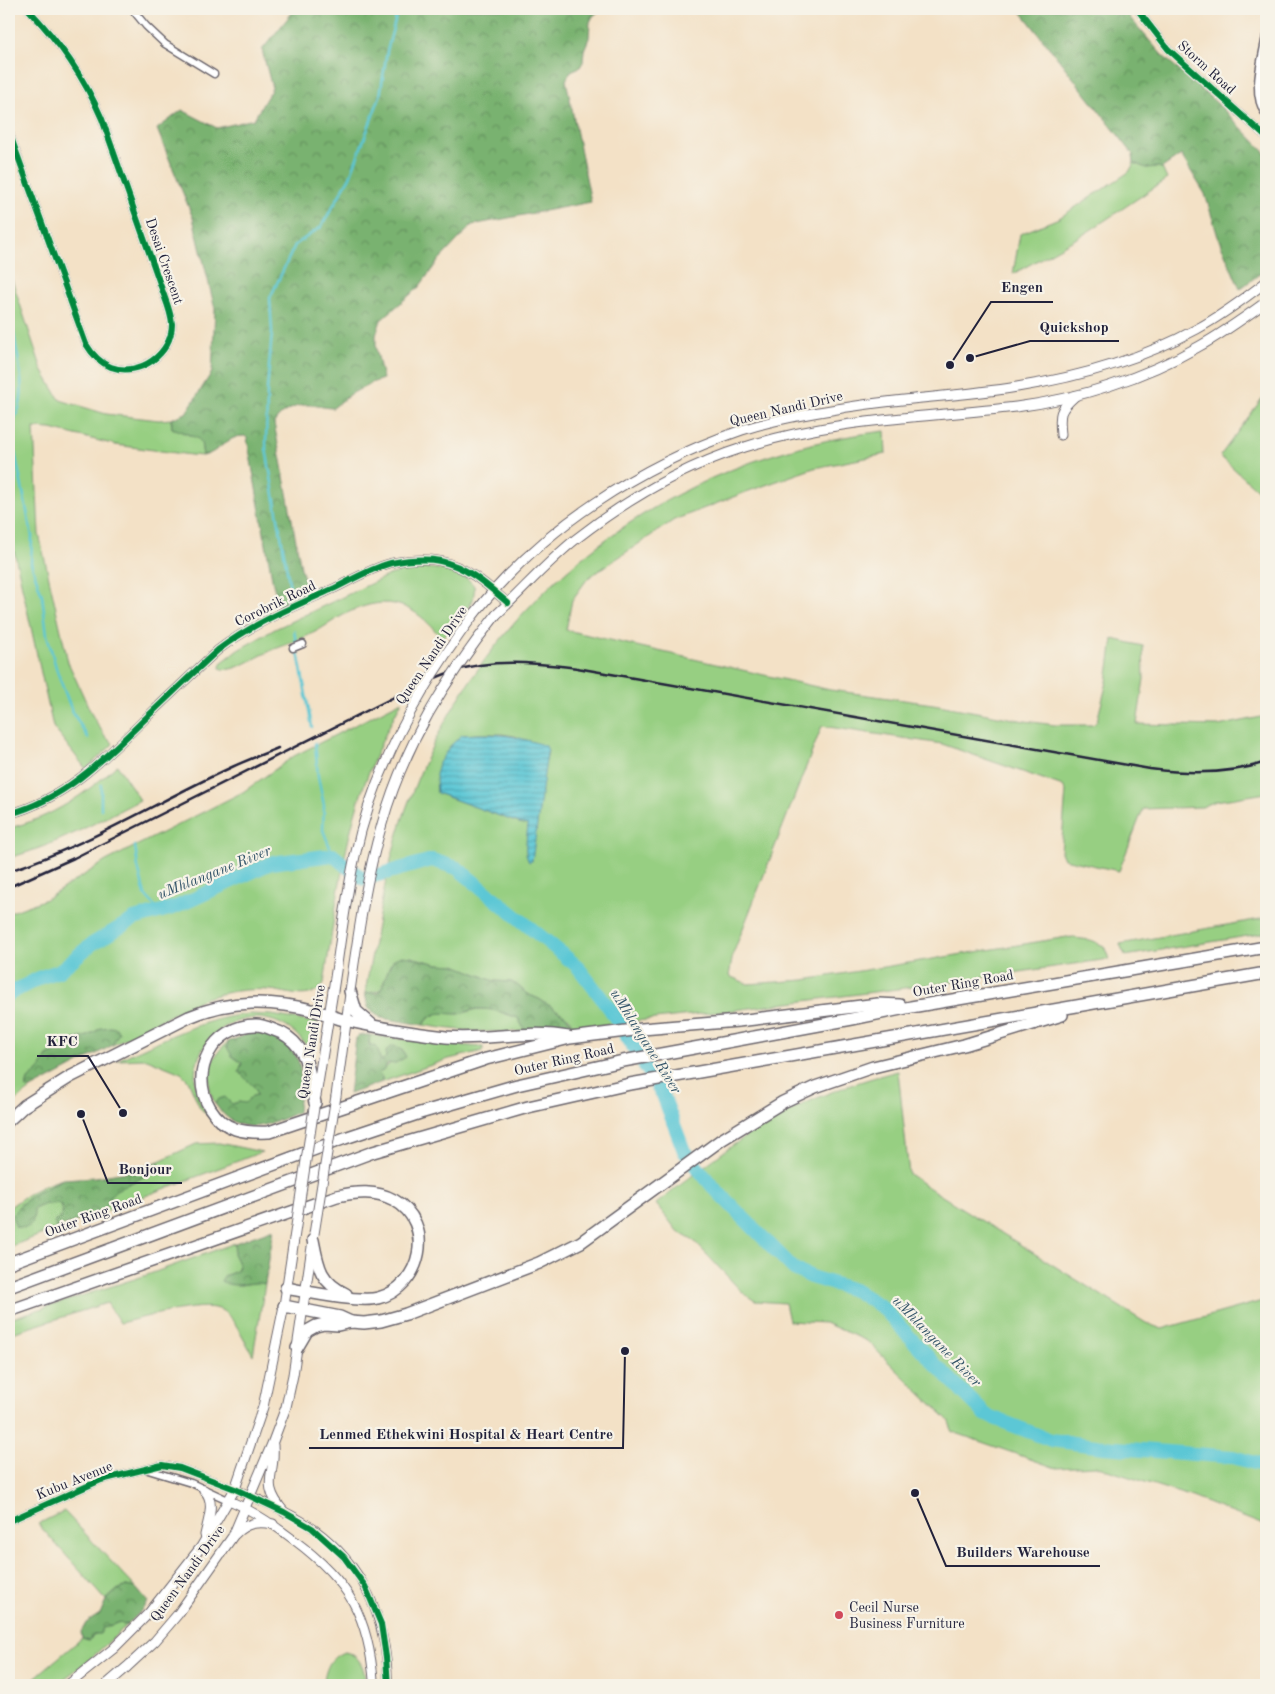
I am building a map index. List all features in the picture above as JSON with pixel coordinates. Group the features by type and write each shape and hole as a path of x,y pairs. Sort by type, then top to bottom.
{"highway":[{"name":"Outer Ring Road","path":"9,1262 352,1135 420,1113 584,1069 911,1007 1266,947"},
{"path":"9,1288 373,1152 476,1121 596,1091 682,1074 1266,973"},
{"path":"350,991 356,1011 362,1018 373,1025"},
{"path":"297,1348 311,1328 324,1324 338,1325 351,1322 381,1321 406,1314 558,1254 595,1233 721,1140 783,1102 840,1078 873,1067 964,1045 1109,1001"},
{"path":"9,1120 24,1106 70,1077 189,1017 210,1009 236,1003 266,1003 293,1006 347,1021 446,1036 494,1037 542,1034 575,1037"},
{"path":"314,1105 305,1059 292,1040 279,1032 255,1025 234,1030 219,1039 206,1058 202,1073 202,1089 208,1106 218,1118 224,1124 237,1131 269,1132 486,1059 575,1037 738,1021 878,1004 911,1007"},
{"path":"9,1311 338,1196 365,1192 394,1200 404,1208 417,1229 418,1253 411,1275 397,1289 368,1300 286,1288"},
{"path":"313,1237 318,1265 327,1281 334,1289 354,1298"},
{"path":"284,1306 340,1317 351,1322"}],"main road":[{"name":"Queen Nandi Drive","path":"68,1685 113,1649 149,1613 201,1548 235,1489 262,1407 284,1306 314,1105 355,854 376,786 411,709 454,640 493,590 538,548 572,520 601,500 643,474 712,441 744,429 838,409 1016,388 1092,372 1125,362 1190,333 1230,309 1266,282"},
{"name":"Queen Nandi Drive","path":"106,1685 142,1653 178,1614 233,1536 286,1406 304,1311 313,1237 336,1096 362,914 382,823 414,738 444,686 471,646 496,615 562,551 608,516 642,494 676,476 744,447 832,426 882,419 1018,406 1077,394 1154,368 1197,348 1232,327 1266,302"},
{"path":"1061,435 1059,417 1062,410 1077,394"},
{"path":"272,1444 274,1456 270,1491 275,1502 284,1512"},
{"path":"201,1548 210,1511 209,1495 204,1490"},
{"path":"233,1536 240,1529 251,1523 273,1524"}],"street":[{"name":"Desai Crescent","path":"9,132 11,143 86,344 96,358 112,367 126,370 145,365 160,354 168,342 172,325 166,298 94,99 84,80 58,43 28,9"},
{"path":"132,9 164,44 214,74"},
{"name":"Storm Road","path":"1137,9 1168,49 1266,137"},
{"path":"1266,36 1260,69 1259,88 1260,105 1266,115"},
{"name":"Corobrik Road","path":"9,814 41,802 83,776 108,756 218,650 236,636 382,566 403,561 442,562 474,574 508,603"},
{"path":"293,648 303,644"},
{"name":"Kubu Avenue","path":"9,1521 94,1483 162,1465 180,1468 235,1489"},
{"name":"Kubu Avenue","path":"147,1470 191,1482 204,1490 228,1500"},
{"path":"235,1489 284,1512 312,1528 344,1557 365,1586 381,1624 388,1685"},
{"path":"228,1500 245,1507 273,1524 316,1556 335,1575 357,1610 365,1630 374,1685"}],"green space":[{"path":"295,9 602,9 593,16 590,22 589,38 584,50 583,62 580,67 571,71 566,80 591,202 472,225 439,260 419,287 381,320 376,335 376,348 383,379 351,394 333,408 304,405 291,408 276,419 274,423 301,568 308,592 279,606 273,584 247,438 239,436 233,438 203,456 201,442 197,438 172,428 171,419 186,413 212,372 215,309 193,218 157,129 182,110 217,128 254,119 272,88 262,50"},
{"path":"1019,9 1125,9 1131,19 1162,55 1219,105 1266,153 1266,269 1240,289 1219,240 1205,194 1181,155 1162,168 1146,168 1134,163 1133,154"},
{"path":"1134,163 1146,168 1162,168 1167,179 1086,233 1013,274 1020,234 1059,218 1129,172"},
{"path":"9,271 42,370 60,400 106,414 159,420 171,419 172,428 197,438 201,442 203,456 116,445 51,429 34,428 39,534 68,662 92,715 105,736 113,744 86,769 53,727 11,537 9,514"},
{"path":"1266,393 1266,498 1220,456"},
{"path":"885,431 886,454 814,468 674,520 588,578 572,600 566,630 830,690 933,704 1055,725 1093,725 1097,721 1107,682 1113,639 1143,646 1144,679 1137,724 1218,726 1266,716 1266,793 1216,801 1202,807 1143,809 1119,871 1064,859 1061,852 1066,791 1063,786 942,744 822,726 733,954 729,976 748,984 804,980 1067,937 1090,940 1104,946 1109,959 727,1011 574,1028 569,1018 539,999 527,994 511,982 494,981 455,965 437,964 411,957 389,967 385,983 381,989 365,993 388,870 410,798 443,725 486,658 537,599 596,547 661,504 731,470 806,445","holes":["502,734 515,736 548,751 526,851 528,825 437,793 437,775 442,761 462,735"]},
{"path":"416,568 439,569 456,573 469,580 474,586 472,600 468,607 442,639 422,617 411,610 400,605 376,604 347,613 312,634 267,652 241,666 229,669 220,668 221,663 238,650 275,629 389,575"},
{"path":"402,701 376,756 355,814 341,877 324,983 320,989 314,993 304,995 275,991 243,990 217,995 200,1000 111,1046 116,1038 101,1028 88,1036 73,1040 65,1053 53,1053 47,1056 40,1069 28,1080 26,1088 31,1089 9,1106 9,913 46,899 106,861 243,792 294,756"},
{"path":"117,765 140,800 60,840 9,858 9,828 39,818 67,804 93,786"},
{"path":"1266,918 1266,933 1125,956 1120,944"},
{"path":"402,956 437,964 455,965 494,981 511,982 527,994 539,999 566,1016 574,1028 525,1031 518,1018 487,1009 473,1010 460,1014 435,1014 423,1025 381,1018 368,1008 365,993 377,993 381,990 389,967 394,959"},
{"path":"477,1009 491,1009 518,1018 525,1031 474,1031 423,1025 429,1018 439,1012 460,1014"},
{"path":"249,1014 272,1015 318,1023 309,1050 289,1029 267,1019 244,1020 223,1028 206,1044 197,1065 196,1089 208,1116 200,1108 188,1080 181,1073 147,1059 117,1060 214,1020"},
{"path":"101,1028 116,1028 119,1033 111,1046 31,1089 26,1088 28,1080 40,1069 47,1056 53,1053 65,1053 73,1040 88,1036"},
{"path":"261,1033 274,1037 286,1045 298,1061 301,1079 298,1112 264,1125 243,1125 234,1122 224,1115 215,1104 219,1099 225,1097 232,1104 245,1103 252,1096 257,1095 256,1089 239,1072 242,1063 232,1056 227,1047 228,1042 247,1034"},
{"path":"359,1035 370,1035 370,1046 375,1046 380,1059 383,1060 386,1057 387,1050 394,1046 403,1051 406,1057 394,1064 388,1063 383,1071 378,1073 382,1077 382,1082 349,1094 356,1038"},
{"path":"370,1035 431,1043 483,1047 483,1051 449,1059 382,1082 382,1077 378,1073 403,1051 394,1046 387,1050 386,1057 383,1060 379,1059 369,1042"},
{"path":"228,1042 227,1047 242,1063 239,1072 256,1089 257,1095 252,1096 245,1104 239,1102 232,1104 219,1099 215,1104 212,1095 209,1078 212,1063 221,1048"},
{"path":"898,1071 909,1174 1146,1323 1162,1329 1266,1300 1266,1526 1192,1497 1095,1466 1056,1468 953,1432 948,1420 867,1341 825,1323 789,1321 785,1303 755,1301 743,1293 694,1241 678,1232 656,1204 726,1150 786,1113 822,1096 859,1082"},
{"path":"219,1143 262,1152 100,1213 113,1192 158,1167 159,1161 196,1144"},
{"path":"159,1161 158,1167 151,1173 116,1190 110,1196 107,1206 100,1213 61,1227 56,1227 54,1222 61,1217 62,1207 58,1203 45,1204 34,1209 33,1222 29,1226 16,1227 12,1216 18,1207 31,1196 63,1179 96,1177 132,1171"},
{"path":"63,1179 31,1196 18,1207 34,1209 45,1204 58,1203 61,1206 62,1212 56,1227 61,1227 9,1247 9,1208 35,1190"},
{"path":"274,1229 265,1284 232,1285 221,1281 224,1276 237,1271 239,1266 234,1255 235,1243"},
{"path":"235,1243 234,1255 239,1266 237,1271 224,1276 226,1284 241,1285 258,1282 265,1284 253,1355 230,1317 219,1309 210,1307 185,1309 120,1323 107,1303 9,1334 9,1319 147,1275"},
{"path":"64,1511 136,1588 127,1586 117,1590 106,1600 38,1524"},
{"path":"127,1586 136,1588 148,1602 134,1619 127,1624 123,1625 120,1622 103,1628 100,1634 95,1634 89,1640 82,1638 81,1632 86,1623 100,1614 106,1600 117,1590"},
{"path":"120,1622 123,1625 128,1624 88,1661 56,1685 26,1685 82,1638 89,1640 103,1628"},
{"path":"344,1652 350,1653 358,1659 363,1668 365,1685 323,1685 331,1661"}],"water":[{"path":"478,734 513,737 546,746 548,751 532,861 529,862 526,854 528,825 437,793 436,775 439,763 450,746 462,735"}],"waterway":[{"path":"290,588 266,448 267,390 272,332 270,298 295,245 321,227 350,177 380,96 387,51 396,17 395,9"},
{"path":"9,293 21,378 20,404 17,415 10,424"},
{"path":"9,422 32,536 31,563 42,595 47,635 57,671 72,711 88,738"},
{"path":"294,631 312,727"},
{"path":"315,743 318,777 324,805 323,830 333,855"},
{"path":"101,785 101,809"},
{"path":"135,846 145,895 157,908 172,908"},
{"name":"uMhlangane River","path":"9,994 41,977 59,971 92,944 134,919 176,907 271,863 333,855 364,879 432,860 457,868 577,966 610,1009 663,1095 684,1151 713,1187 794,1269 814,1278 854,1290 882,1307 986,1415 1051,1440 1103,1447 1233,1457 1266,1466"}],"railway":[{"path":"9,887 74,858 412,688 451,672 498,663 529,663 577,668 1150,769 1179,772 1209,772 1238,769 1266,762"},
{"path":"9,871 66,849 204,780 278,748"}],"cycle path":[{"path":"9,132 86,344 97,358 111,367 133,369 143,366 160,353 167,345 171,335 172,324 167,304 95,103 70,60 28,9"},
{"path":"1137,9 1168,49 1266,137"},
{"path":"9,814 49,798 101,761 218,650 231,640 275,616 384,565 422,560 434,560 450,564 468,572 485,583 508,603"},
{"path":"9,1521 101,1480 162,1465 180,1468 235,1489 284,1512 312,1528 344,1557 365,1586 381,1624 388,1685"}],"place":[{"name":"Quickshop","path":"970,358"},
{"name":"Engen","path":"950,365"},
{"name":"KFC","path":"123,1113"},
{"name":"Bonjour","path":"81,1114"},
{"name":"Lenmed Ethekwini Hospital & Heart Centre","path":"625,1351"},
{"name":"Builders Warehouse","path":"915,1493"},
{"name":"Cecil Nurse Business Furniture","path":"839,1615"}]}
